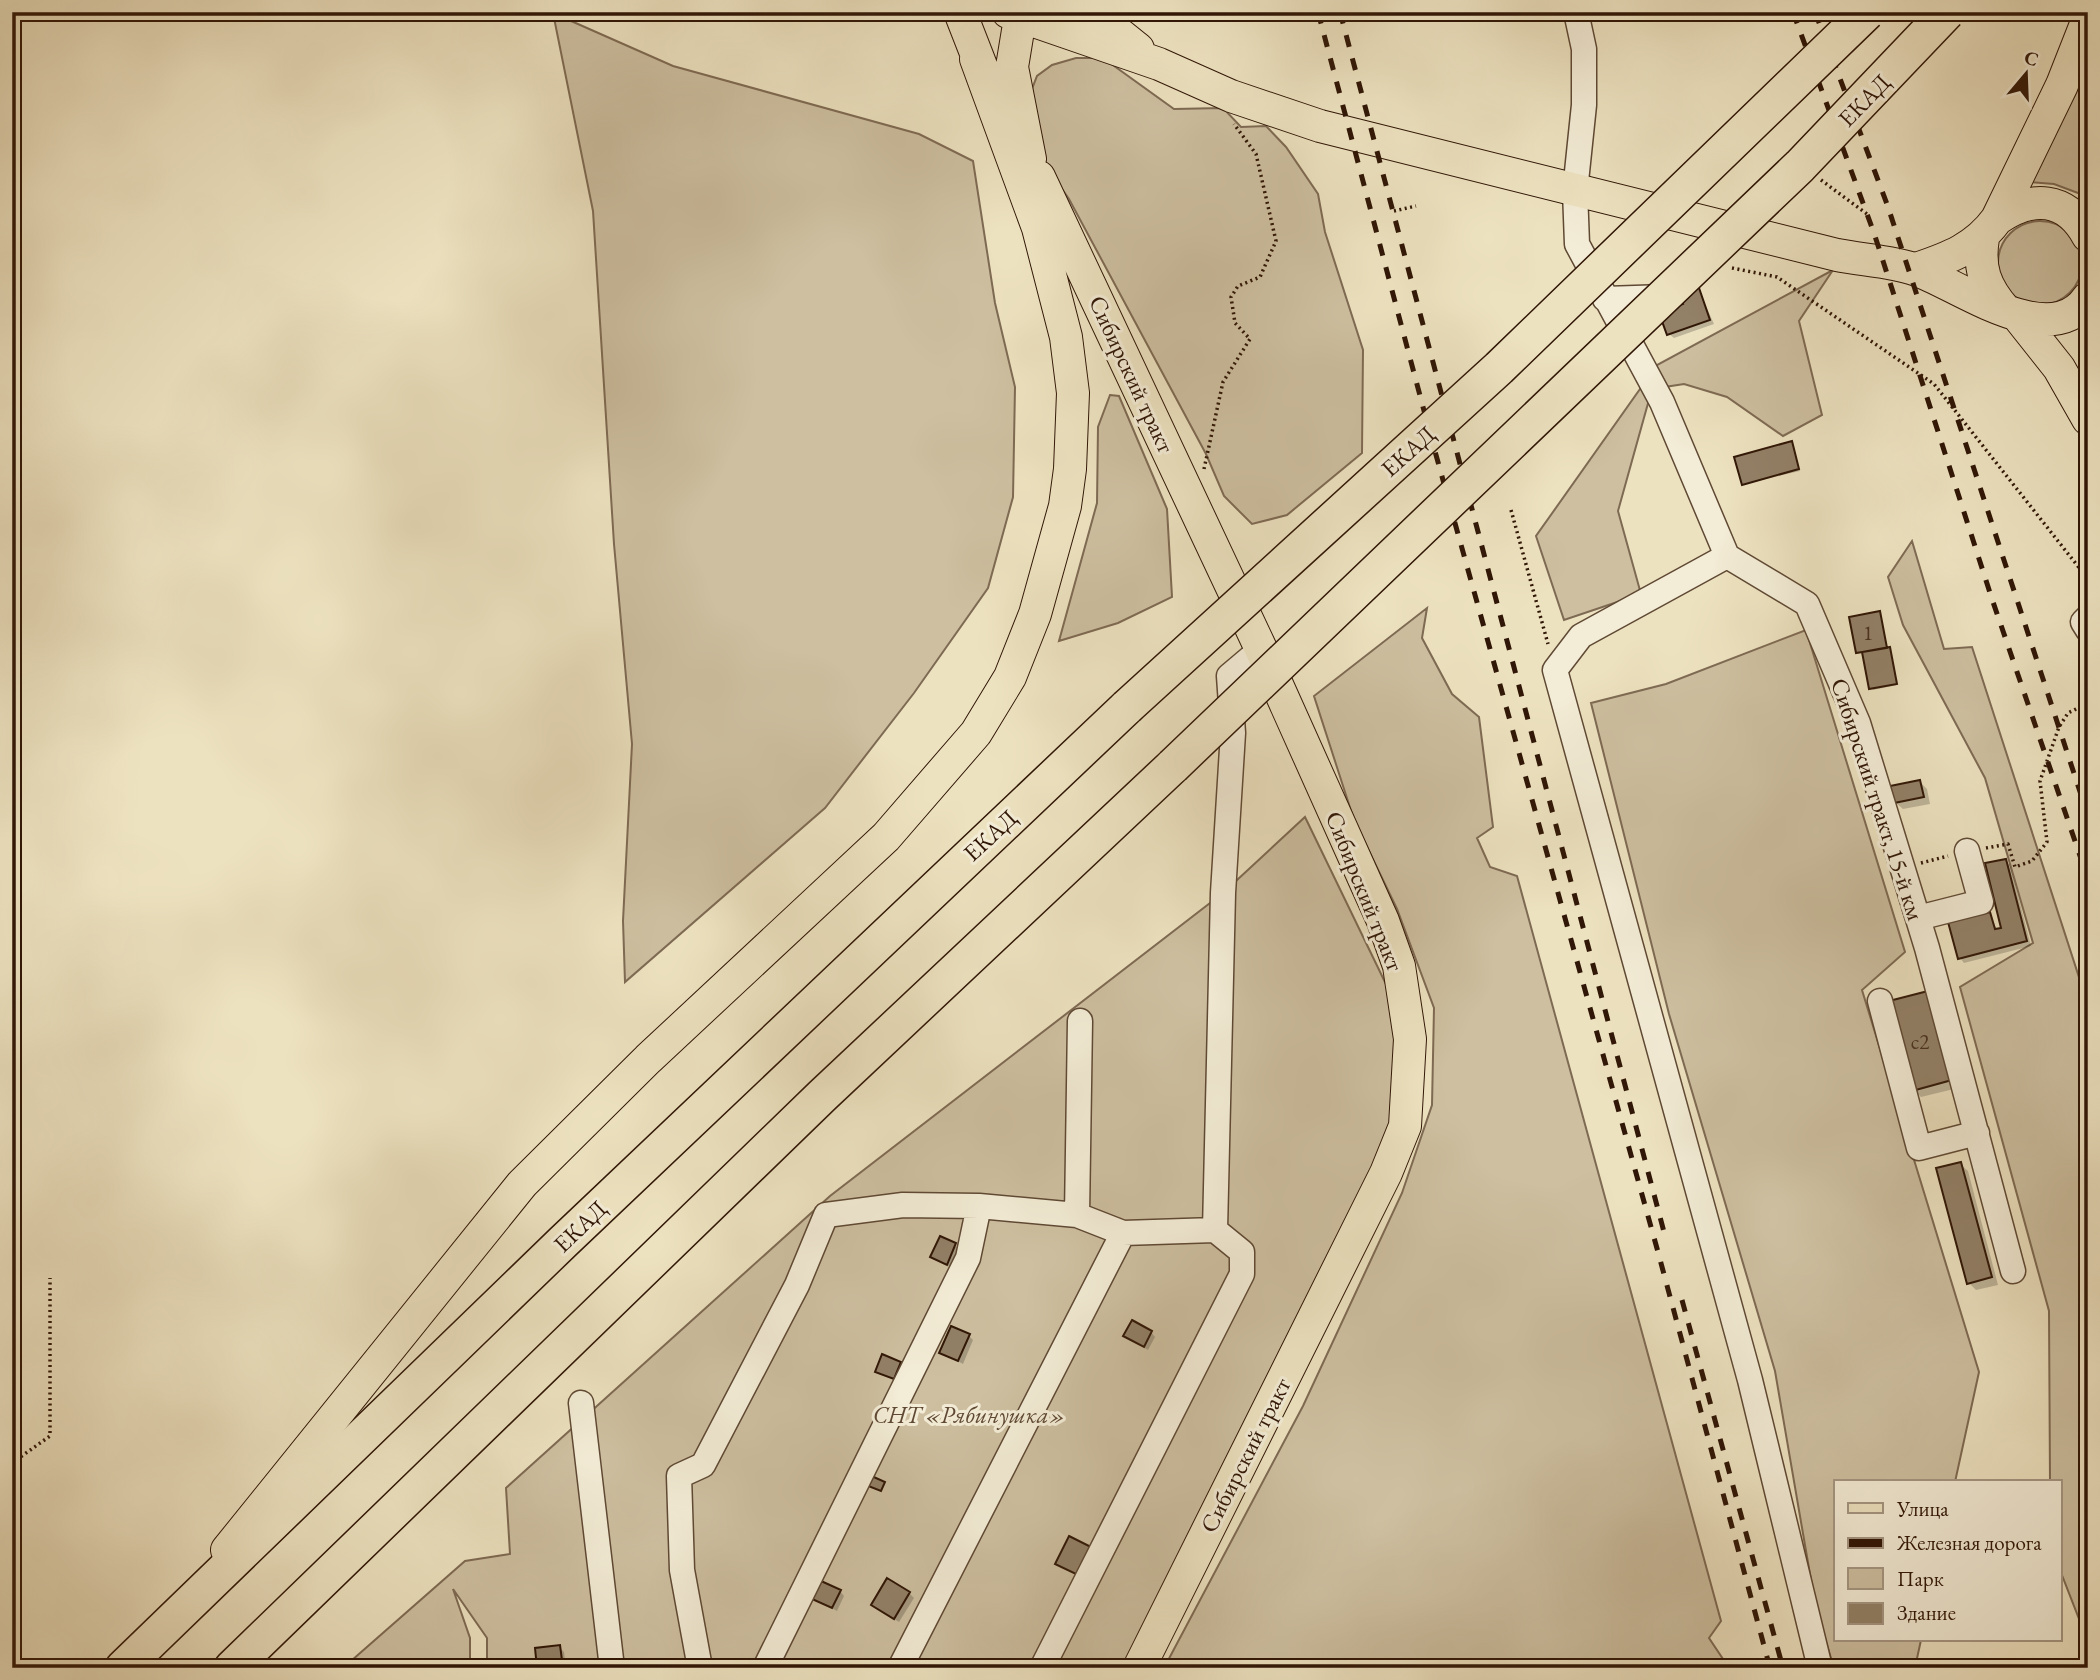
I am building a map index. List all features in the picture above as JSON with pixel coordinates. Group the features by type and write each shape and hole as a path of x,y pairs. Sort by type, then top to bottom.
{"highway":[{"name":"ЕКАД","path":"124,1668 563,1242 1126,707 1499,368 1867,12"},
{"name":"ЕКАД","path":"232,1668 802,1115 1800,166 1947,12"}],"main road":[{"name":"Сибирский тракт","path":"960,12 976,59 1030,159 1261,649 1383,920 1399,966 1410,1039 1405,1126 1386,1173 1139,1668"},
{"name":"Сибирский тракт","path":"1017,13 1012,67 1030,159"},
{"path":"1017,13 1083,24 1159,64 1231,96 1320,126 1837,255 1916,269 1948,287 2011,312 2049,320 2081,309 2088,298"},
{"path":"2088,19 2062,85 1990,229 1980,258 1983,277 1991,293 2059,368 2088,419"},
{"path":"1017,96 1021,66 1031,49 1047,38 1083,24"},
{"path":"159,1634 522,1184 648,1059 886,837 976,733 1010,677 1035,614 1065,506 1070,469 1073,393 1066,337 1038,228 976,59"},
{"path":"1916,269 1947,259 1990,229 2014,207 2043,202 2062,207 2078,219 2088,236"}],"street":[{"path":"1542,331 1574,268 1577,244 1575,191 1584,105 1584,49 1576,12"},
{"path":"1577,244 1662,402 1727,555 1581,636 1555,670 1750,1380 1820,1668"},
{"path":"1605,299 1665,297"},
{"name":"Сибирский тракт, 15-й км","path":"1727,555 1807,604 1858,723 1918,918 2013,1271"},
{"path":"2088,617 2082,622 2088,630"},
{"path":"1215,1230 1223,893 1233,733 1229,676 1261,649"},
{"path":"1918,918 1981,902 1967,851"},
{"path":"1880,1001 1919,1148 1977,1133"},
{"path":"1077,1215 1080,1021"},
{"path":"699,1668 682,1570 679,1476 703,1465 797,1285 826,1214 903,1205 979,1206 1077,1215 1123,1233 1215,1230 1242,1252 1242,1274 1042,1668"},
{"path":"765,1668 968,1258 979,1206"},
{"path":"900,1668 1123,1233"},
{"path":"580,1404 612,1668"}],"path":[{"path":"1204,473 1223,382 1250,339 1235,323 1231,297 1238,286 1260,277 1276,241 1256,154 1229,117"},
{"path":"1819,179 1867,214"},
{"path":"1394,211 1416,206"},
{"path":"1729,268 1777,277 1934,384 2088,579"},
{"path":"1511,510 1555,670"},
{"path":"2017,867 2032,861 2047,842 2039,781 2059,727 2068,713 2088,703"},
{"path":"12,1463 50,1436 50,1278"}],"green space":[{"path":"553,13 673,66 919,134 973,161 995,303 1015,387 1013,497 988,588 914,693 825,808 625,982 623,921 632,744 614,544 593,211"},
{"path":"2088,53 2086,196 2054,184 2028,182"},
{"path":"1076,58 1103,58 1174,109 1223,108 1241,127 1266,126 1286,147 1318,194 1325,232 1363,350 1362,453 1287,515 1252,524 1224,496 1206,454 1069,199 1032,146 1027,102 1037,76 1052,65"},
{"path":"2040,221 2056,224 2070,233 2079,247 2082,263 2079,279 2070,293 2056,302 2040,305 2024,302 2010,293 2001,279 1998,263 2001,247 2010,233 2024,224"},
{"path":"1833,270 1799,321 1822,415 1783,436 1727,397 1684,384 1652,389 1618,511 1641,594 1564,620 1536,536 1657,365"},
{"path":"1110,395 1119,396 1167,509 1172,597 1118,623 1059,641 1097,503 1098,427"},
{"path":"1912,541 1944,649 1972,647 2088,1005 2088,1642 2062,1575 2062,1480 2050,1480 2049,1311 1960,987 2033,943 1985,778 1903,625 1888,577"},
{"path":"1427,608 1422,638 1452,694 1479,717 1493,827 1477,838 1490,867 1517,876 1721,1621 1709,1638 1729,1668 1164,1668 1303,1406 1402,1193 1432,1105 1434,1008 1397,909 1354,820 1314,696"},
{"path":"1806,630 1905,952 1862,990 1979,1372 1955,1480 1834,1480 1834,1642 1921,1642 1916,1663 1919,1668 1834,1668 1816,1609 1775,1371 1669,1014 1591,703 1666,684"},
{"name":"СНТ «Рябинушка»","path":"1305,817 1399,1011 1397,1093 1383,1156 1125,1668 487,1668 487,1638 453,1589 470,1638 470,1668 343,1668 465,1561 510,1554 506,1488 830,1196 1223,893"}],"building":[{"path":"1698,285 1710,320 1667,335 1659,313 1683,304 1679,292"},
{"path":"1792,441 1799,469 1742,485 1734,457"},
{"path":"1880,611 1887,648 1856,653 1849,617"},
{"path":"1890,647 1897,684 1869,689 1862,652"},
{"path":"1920,780 1924,797 1894,803 1890,786"},
{"path":"2006,859 2027,941 1958,959 1948,922 1990,912 1995,929 2001,928 1985,863"},
{"path":"1928,991 1952,1080 1912,1091 1889,1001"},
{"path":"1961,1162 1992,1277 1967,1284 1936,1168"},
{"path":"940,1236 956,1243 947,1265 930,1257"},
{"path":"1132,1320 1152,1331 1144,1347 1123,1336"},
{"path":"951,1326 970,1334 958,1361 939,1353"},
{"path":"882,1354 901,1362 894,1379 875,1372"},
{"path":"867,1474 885,1482 881,1491 863,1484"},
{"path":"1069,1536 1091,1547 1078,1575 1055,1564"},
{"path":"887,1578 910,1592 894,1619 871,1605"},
{"path":"821,1581 841,1590 832,1608 812,1599"},
{"path":"560,1645 563,1668 537,1668 535,1648"}],"railway":[{"path":"1318,12 1431,437 1658,1252 1770,1668"},
{"path":"1340,12 1664,1232"},
{"path":"1793,12 1874,233 1992,599 2088,879"},
{"path":"1815,12 1887,204 2088,816"},
{"path":"1682,1300 1783,1668"}]}
